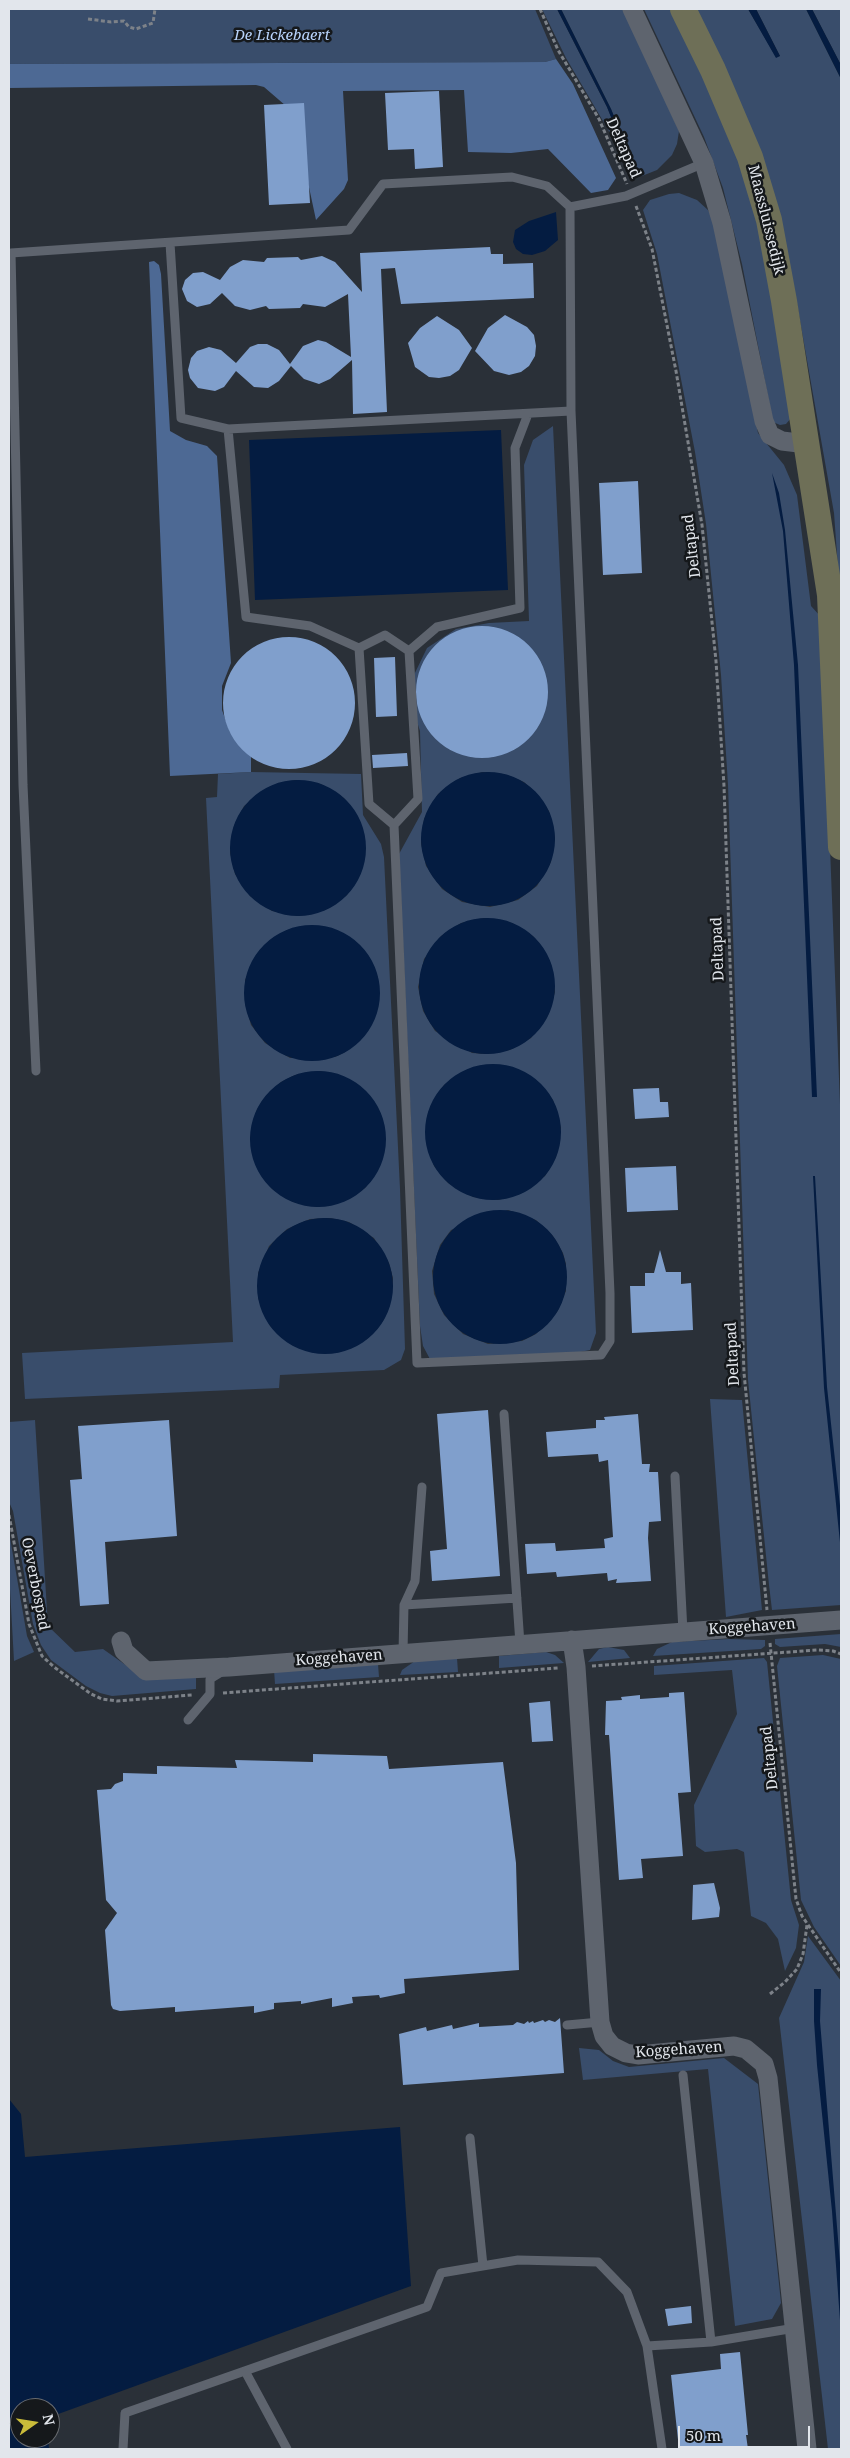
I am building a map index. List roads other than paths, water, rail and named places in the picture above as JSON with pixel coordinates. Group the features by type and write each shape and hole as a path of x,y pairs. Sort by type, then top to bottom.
{"street":[{"path":"632,9 704,164 722,223 764,421 770,435 782,441 807,444"},
{"name":"Maassluissedijk","path":"683,9 713,70 750,157 769,220 807,444 830,595 841,847"},
{"name":"Koggehaven","path":"121,1641 124,1651 146,1670 229,1667 841,1620"},
{"name":"Koggehaven","path":"572,1640 576,1667 600,2022 608,2041 626,2053 638,2055 734,2046 746,2049 764,2064 768,2078 807,2449"}],"lane":[{"path":"570,207 629,195 704,164"},
{"path":"36,1071 23,785 11,253 349,230 383,184 512,177 547,186 570,207 571,411 610,1292 610,1341 601,1355 417,1363 394,825 418,799 409,650"},
{"path":"170,243 181,418 228,429 571,411"},
{"path":"409,650 437,627 520,608 515,448 528,414"},
{"path":"228,429 246,617 310,626 359,648"},
{"path":"359,648 385,635 409,650"},
{"path":"359,648 369,804 394,825"},
{"path":"504,1414 520,1644"},
{"path":"675,1476 683,1632"},
{"path":"403,1653 404,1605 415,1581 422,1487"},
{"path":"404,1605 517,1598"},
{"path":"188,1720 210,1694 210,1679 229,1667"},
{"path":"568,2025 600,2022"},
{"path":"683,2075 711,2342"},
{"path":"470,2138 483,2266"},
{"path":"123,2449 125,2414 427,2307 441,2273 518,2260 598,2262 627,2292 647,2346 662,2449"},
{"path":"647,2346 711,2342 795,2328"},
{"path":"245,2371 287,2449"}],"park label":[{"name":"De Lickebaert","path":"282,36"}]}
